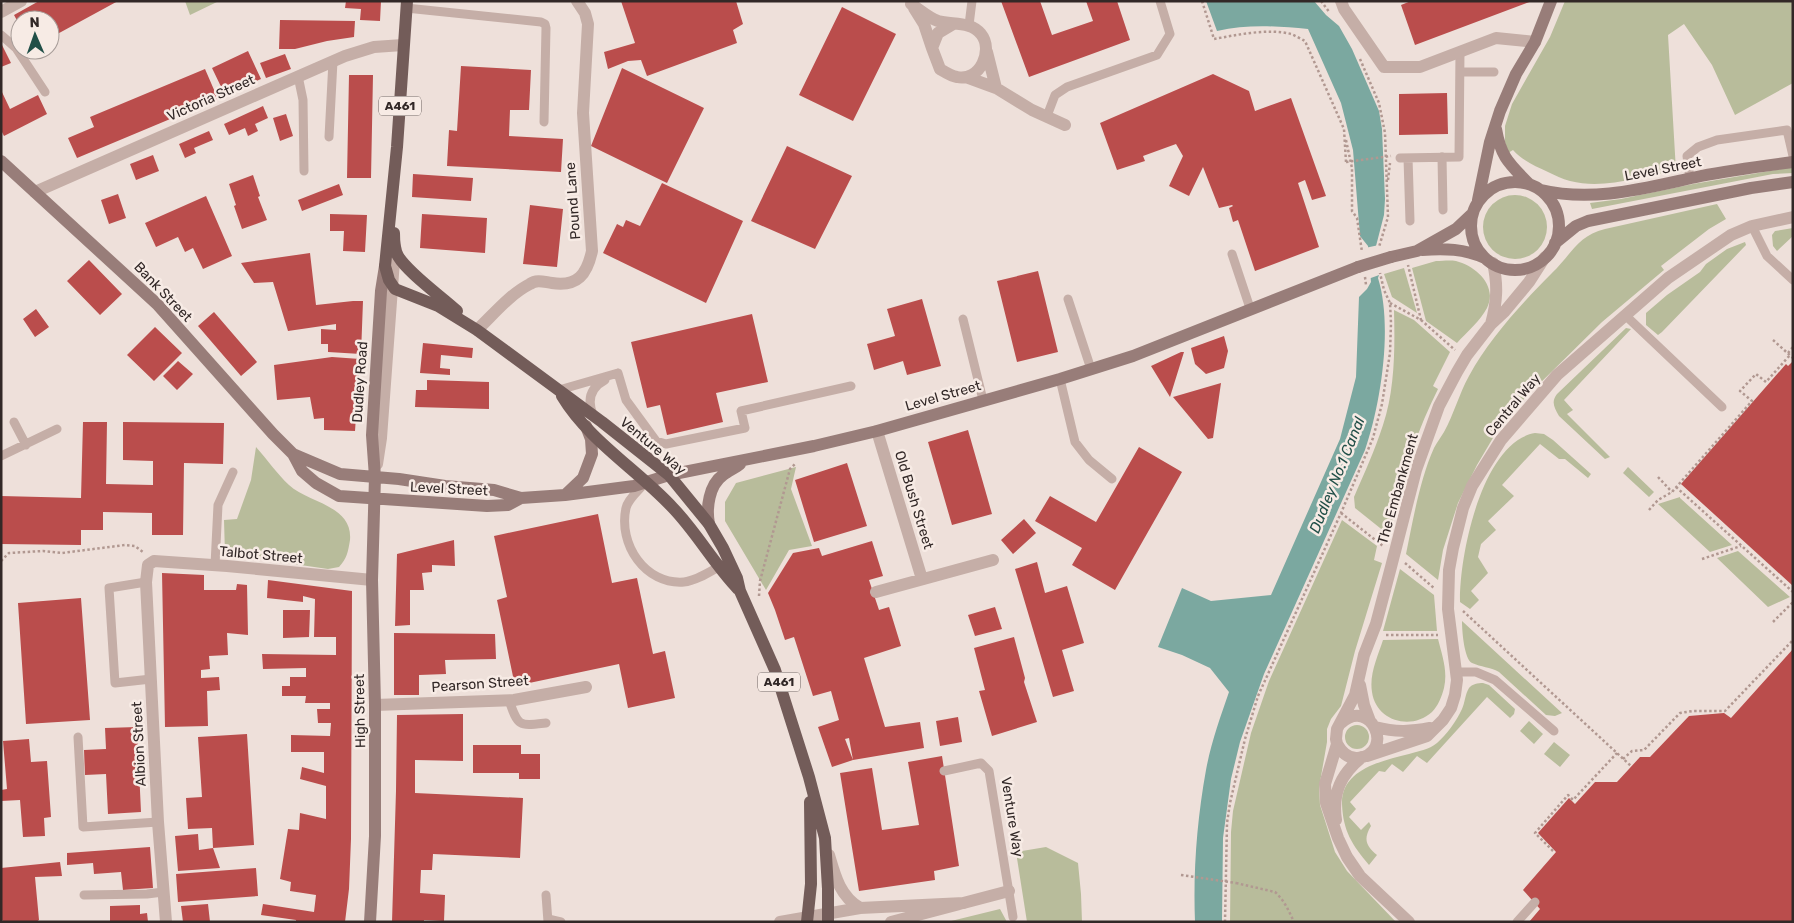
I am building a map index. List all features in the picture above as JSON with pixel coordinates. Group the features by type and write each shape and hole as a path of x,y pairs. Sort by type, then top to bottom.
{"main road":[{"name":"A461","path":"393,286 385,266 392,210 407,4"},
{"path":"392,210 395,247 398,256 406,267 477,330"},
{"name":"Venture Way","path":"393,286 395,289 438,306 477,330 559,390 590,421 625,465 673,508 724,564 740,590 775,670 809,777 824,838 828,917"},
{"name":"Venture Way","path":"590,421 669,475 709,524 724,564"},
{"name":"Venture Way","path":"809,777 811,859 809,920"}],"street":[{"path":"1,12 21,1"},
{"name":"Pound Lane","path":"477,330 530,283 540,281 554,284 569,283 579,278 588,268 592,252 583,113 588,24 585,13 576,1"},
{"path":"1341,1 1344,9 1384,67 1420,67 1496,38 1535,42"},
{"path":"1489,261 1474,242 1472,233 1475,207 1490,142 1500,111 1516,74 1535,42 1551,1"},
{"path":"911,2 935,20 953,24 969,24 982,34 996,88"},
{"path":"911,2 924,24 940,69 957,77 966,77 996,88 1032,110 1065,126"},
{"path":"932,48 938,33 953,24"},
{"name":"Victoria Street","path":"35,192 333,61 374,47 403,45"},
{"path":"966,77 975,73 983,64 987,52"},
{"path":"1496,126 1503,156 1534,187 1548,197 1556,213 1558,231 1555,243"},
{"name":"Bank Street","path":"1,161 157,304 293,454 302,471 316,483 339,496 374,500"},
{"name":"Level Street","path":"1534,187 1557,194 1585,196 1615,193 1793,162"},
{"path":"1411,252 1456,229 1492,188 1500,184 1520,182 1534,187"},
{"path":"1411,252 1453,249 1469,252 1503,268 1520,269 1536,264 1545,257 1555,243 1576,226 1588,221 1751,188 1793,182"},
{"name":"Central Way","path":"1364,757 1427,736 1443,720 1451,708 1455,695 1456,672 1448,610 1449,570 1457,530 1472,486 1501,440 1557,375 1668,278 1731,235 1752,226 1793,217"},
{"path":"375,477 381,438 395,247"},
{"name":"Level Street","path":"375,477 494,490 521,498 565,495 634,486 669,475 814,446 877,431 1060,380 1183,337 1250,308 1361,266 1411,252"},
{"name":"The Embankment","path":"1409,922 1360,876 1347,857 1338,838 1326,803 1325,784 1337,744 1337,729 1355,695 1416,470 1440,406 1457,372 1491,324 1505,311 1529,282 1545,257"},
{"name":"The Embankment","path":"1489,261 1497,281 1498,294 1491,324"},
{"name":"Dudley Road","path":"374,500 375,477 372,435 381,291 385,266"},
{"path":"565,495 583,478 592,454 590,421"},
{"name":"Old Bush Street","path":"877,431 922,579"},
{"name":"Bank Street","path":"293,454 340,474 375,477"},
{"path":"709,524 707,513 712,490 721,476 749,459"},
{"name":"Level Street","path":"374,500 487,506 508,505 521,498"},
{"name":"High Street","path":"370,922 375,836 375,705 372,580 374,500"},
{"path":"876,592 993,560"},
{"name":"Talbot Street","path":"148,565 154,561 215,565 372,580"},
{"name":"Albion Street","path":"148,565 146,582 158,822 166,922"},
{"name":"The Embankment","path":"1338,838 1335,816 1337,793 1341,780 1348,768 1375,748 1378,740 1360,692 1359,675"},
{"name":"Pearson Street","path":"375,705 509,700 586,687"},
{"path":"1341,723 1356,716 1363,717 1373,724 1398,732 1435,727"},
{"path":"1337,744 1340,751 1350,757 1364,757"},
{"path":"824,838 836,882 852,903 860,908"},
{"path":"891,922 1009,891"},
{"path":"780,922 828,917 860,908 964,902"}],"lane":[{"path":"969,24 972,1"},
{"path":"1047,116 1055,95 1067,87 1157,55 1170,34 1160,1"},
{"path":"407,4 545,24 544,122"},
{"path":"1,35 16,48 45,92"},
{"path":"1410,221 1400,157 1459,157 1460,52"},
{"path":"329,137 333,61"},
{"path":"1460,72 1494,72"},
{"path":"298,76 303,100 304,171"},
{"path":"1690,179 1687,156 1698,147 1717,140 1787,130 1793,156"},
{"path":"1442,157 1443,210"},
{"path":"1752,226 1767,256 1793,280"},
{"path":"1232,254 1250,308"},
{"path":"1068,299 1091,369"},
{"path":"1625,315 1722,407"},
{"path":"963,320 983,400"},
{"path":"559,390 618,373"},
{"path":"618,373 626,400 656,441 666,444 745,428 741,411 851,386"},
{"path":"590,421 589,406 592,389 618,373"},
{"path":"1060,380 1076,442 1089,460 1112,479"},
{"path":"14,422 26,445"},
{"path":"1,456 57,429"},
{"path":"215,565 218,505 233,472"},
{"path":"646,482 629,500 626,509 626,531 632,552 639,564 652,575 670,581 685,582 724,564"},
{"path":"146,582 109,588 115,683 151,679"},
{"path":"1456,672 1476,672 1495,680 1554,730"},
{"path":"509,700 519,723 524,725 546,723"},
{"path":"78,737 83,827 158,822"},
{"name":"Venture Way","path":"944,771 981,764 990,771 1013,917"},
{"path":"84,895 164,892"},
{"path":"546,895 548,920 561,922"},
{"path":"1517,922 1535,902"}],"path":[{"path":"1202,1 1214,39 1275,32 1291,34 1305,41 1344,129 1352,168 1352,211 1357,218 1361,266 1366,285"},
{"path":"1321,1 1336,18"},
{"path":"1358,55 1379,103 1385,140 1388,217"},
{"path":"1344,129 1346,162 1400,157"},
{"path":"1385,140 1400,157"},
{"path":"1387,189 1400,157"},
{"path":"1411,252 1420,320"},
{"path":"1225,922 1228,823 1245,739 1258,696 1373,438 1382,404 1390,353 1390,303 1384,290"},
{"path":"1390,303 1420,320 1456,350"},
{"path":"1773,340 1790,355"},
{"path":"1649,510 1658,500 1672,492 1752,401 1740,391 1756,374 1766,382 1790,355 1793,347"},
{"path":"759,596 760,581 790,469 797,462"},
{"path":"1658,477 1672,492"},
{"path":"1676,487 1793,592"},
{"path":"1341,513 1384,546"},
{"path":"1,561 9,553 62,553 125,545 135,546 142,551 148,565"},
{"path":"1702,559 1741,546"},
{"path":"1401,560 1437,590"},
{"path":"1773,622 1793,602"},
{"path":"1463,611 1631,766"},
{"path":"1372,634 1401,636 1438,635"},
{"path":"1623,759 1632,750 1644,750 1680,712 1724,712 1793,640"},
{"path":"1553,851 1545,846 1535,833 1568,795 1573,800 1617,753"},
{"path":"1181,874 1236,883 1275,892 1294,922"}],"green space":[{"path":"185,1 219,1 190,15"},
{"path":"1565,1 1793,1 1793,83 1735,115 1712,65 1684,24 1668,35 1676,171 1596,184 1564,179 1529,163 1513,150 1508,153 1505,142 1505,126 1512,104 1550,37"},
{"path":"1793,167 1793,173 1773,174 1592,209 1590,203 1621,199 1693,184"},
{"path":"1515,195 1527,198 1538,204 1544,215 1547,227 1544,239 1538,250 1527,256 1515,259 1503,256 1492,250 1486,239 1483,227 1486,215 1492,204 1503,198"},
{"path":"1717,204 1726,219 1709,229 1661,266 1664,270 1602,322 1524,399 1500,426 1477,465 1458,503 1443,550 1438,580 1406,554 1421,486 1434,448 1448,425 1465,383 1477,362 1518,309 1581,241 1595,232"},
{"path":"1793,228 1793,236 1777,251 1773,246 1772,235 1775,231"},
{"path":"1745,242 1746,245 1662,332 1658,335 1646,325 1646,313 1667,295 1700,272 1706,264 1727,249"},
{"path":"1436,261 1456,261 1471,267 1483,278 1490,292 1490,300 1484,313 1457,343 1426,321 1412,268"},
{"path":"1404,268 1417,313 1392,297 1384,274"},
{"path":"1394,310 1414,320 1450,352 1433,386 1438,389 1422,424 1409,461 1398,498 1390,536 1355,508 1354,497 1387,412 1392,383"},
{"path":"1626,328 1631,329 1564,400 1573,410 1567,414 1610,457 1605,459 1559,416 1554,400 1557,394"},
{"path":"1535,433 1544,434 1553,440 1591,474 1588,478 1565,459 1559,459 1540,444 1502,485 1514,496 1488,521 1496,530 1481,544 1478,557 1488,573 1471,591 1479,600 1470,609 1460,602 1461,582 1469,531 1477,504 1488,478 1501,457 1517,441"},
{"path":"256,447 289,485 328,506 344,519 349,528 350,540 347,555 339,567 328,569 225,554 224,520 237,519 251,480"},
{"path":"796,467 791,489 812,546 789,550 766,590 725,521 725,502 736,483"},
{"path":"1628,467 1654,492 1649,497 1623,473"},
{"path":"1680,497 1732,545 1710,552 1658,504"},
{"path":"1342,520 1377,546 1374,560 1382,563 1355,651 1341,706 1331,719 1327,729 1327,742 1319,788 1320,805 1335,852 1347,871 1396,922 1230,922 1233,811 1251,733 1269,681"},
{"path":"1738,551 1790,597 1768,607 1717,558"},
{"path":"1400,569 1434,595 1437,631 1383,631"},
{"path":"1462,621 1562,713 1555,716 1546,715 1499,672 1472,663 1465,650"},
{"path":"1438,639 1445,675 1440,701 1432,712 1424,718 1414,721 1405,722 1387,716 1375,702 1371,685 1383,640"},
{"path":"1483,683 1489,685 1515,709 1514,714 1510,718 1487,697 1427,763 1417,756 1403,772 1392,764 1385,772 1379,771 1350,802 1356,809 1349,817 1361,830 1369,822 1371,826 1366,839 1370,848 1377,855 1369,865 1353,844 1346,830 1342,804 1343,792 1348,782 1365,768 1423,750 1437,743 1457,719 1469,688 1475,684"},
{"path":"1529,721 1543,734 1534,744 1520,731"},
{"path":"1357,725 1362,726 1368,732 1368,742 1362,748 1357,749 1352,748 1346,742 1345,737 1346,732 1352,726"},
{"path":"1554,742 1570,755 1560,767 1544,754"},
{"path":"1046,847 1078,863 1082,922 1027,922 1016,852"},
{"path":"1000,909 1007,922 947,922"}],"water":[{"name":"Dudley No.1 Canal","path":"1206,1 1314,1 1339,26 1352,49 1379,111 1382,129 1385,199 1384,215 1376,246 1380,272 1378,278 1385,319 1385,341 1376,410 1365,450 1264,674 1240,742 1231,779 1223,838 1222,922 1195,922 1195,865 1200,808 1206,770 1213,740 1229,692 1210,668 1182,655 1158,647 1182,588 1211,601 1271,595 1340,439 1356,377 1359,297 1371,282 1368,246 1360,236 1353,150 1341,103 1308,29 1262,26 1217,31"}],"pier":[{"path":"1379,245 1383,272 1368,279 1365,248"}],"building":[{"path":"39,1 118,1 60,33 60,10 23,10"},
{"path":"346,1 381,1 380,21 360,20 361,9 345,8"},
{"path":"621,1 736,1 743,24 733,30 737,43 647,76 641,60 628,61 608,69 604,52 635,43"},
{"path":"1001,1 1040,1 1052,35 1093,21 1086,1 1117,1 1130,40 1029,77"},
{"path":"1411,1 1532,1 1415,45 1401,5"},
{"path":"842,7 896,34 853,121 799,95"},
{"path":"280,20 355,21 354,37 295,49 279,49"},
{"path":"1,43 11,63 1,67"},
{"path":"248,51 261,79 225,95 212,68"},
{"path":"285,54 291,69 266,78 260,63"},
{"path":"461,66 531,70 529,110 510,110 509,136 563,139 561,172 447,166 449,130 457,131"},
{"path":"622,68 704,108 667,183 591,146"},
{"path":"205,69 218,99 77,158 68,138 94,127 90,117"},
{"path":"1213,74 1249,91 1255,111 1291,98 1326,196 1312,200 1305,180 1298,183 1319,247 1255,271 1238,220 1233,222 1229,208 1233,206 1219,208 1203,167 1189,196 1169,186 1183,156 1176,144 1143,156 1145,161 1117,170 1100,123"},
{"path":"349,75 373,75 371,178 347,178"},
{"path":"1,90 10,109 38,95 47,114 4,136 1,130"},
{"path":"1447,93 1448,134 1399,135 1399,94"},
{"path":"263,106 268,118 255,124 258,131 248,136 245,128 229,135 224,124"},
{"path":"286,114 293,136 280,141 273,118"},
{"path":"209,131 213,140 194,148 196,153 185,158 179,144"},
{"path":"787,146 852,176 815,249 751,221"},
{"path":"153,155 159,171 136,180 130,164"},
{"path":"413,174 473,178 471,201 412,197"},
{"path":"253,175 260,196 258,197 267,220 242,229 229,184"},
{"path":"662,183 743,221 706,303 603,253 617,224 623,227 626,220 640,226"},
{"path":"339,184 343,195 302,211 298,200"},
{"path":"118,194 126,218 109,224 101,200"},
{"path":"206,196 232,256 203,269 193,248 185,252 178,237 156,247 145,223"},
{"path":"530,205 563,209 557,267 523,264"},
{"path":"330,214 367,215 365,252 343,251 344,231 330,231"},
{"path":"422,214 487,218 485,253 420,248"},
{"path":"310,253 316,305 363,301 361,354 328,352 328,344 321,344 321,329 336,330 336,324 288,331 273,282 254,283 241,263"},
{"path":"89,260 122,294 100,315 67,281"},
{"path":"1038,271 1058,352 1017,362 997,281"},
{"path":"922,299 941,366 907,375 903,361 874,370 867,344 895,336 887,309"},
{"path":"36,309 49,327 35,337 23,319"},
{"path":"214,312 257,362 241,376 198,326"},
{"path":"752,314 768,382 716,393 723,422 667,435 660,405 647,408 631,342"},
{"path":"155,327 182,353 154,381 127,355"},
{"path":"1224,336 1228,351 1224,368 1206,374 1195,364 1191,348"},
{"path":"423,343 473,348 472,358 441,355 440,368 450,369 450,375 420,373"},
{"path":"1184,352 1170,397 1151,366"},
{"path":"332,357 360,359 355,431 324,430 324,418 314,419 310,397 277,400 274,365"},
{"path":"178,361 193,374 177,390 163,376"},
{"path":"1793,361 1793,586 1681,484 1786,364 1788,366"},
{"path":"427,380 489,382 489,409 415,407 416,390 427,390"},
{"path":"1221,383 1213,438 1208,439 1173,397"},
{"path":"83,422 107,422 106,484 153,485 153,461 123,460 123,422 224,423 223,464 184,463 183,535 152,535 152,513 103,512 103,530 81,530 81,545 1,544 1,496 81,498"},
{"path":"968,430 992,514 952,525 928,442"},
{"path":"1139,447 1182,472 1115,590 1072,565 1082,548 1035,521 1050,496 1096,522"},
{"path":"847,463 867,526 814,542 795,480"},
{"path":"598,514 612,583 637,578 653,654 665,651 675,698 628,708 619,664 515,686 497,600 507,597 494,536"},
{"path":"1024,519 1036,533 1013,554 1001,540"},
{"path":"454,540 455,566 432,565 432,572 422,573 424,590 410,590 410,625 395,626 397,554"},
{"path":"872,541 883,576 869,580 879,610 889,607 901,646 864,658 885,727 920,722 924,748 853,760 832,767 818,727 839,720 831,691 813,696 794,637 785,640 768,593 793,553 819,548 822,556","holes":["849,738 853,760 845,739"]},
{"path":"1037,562 1045,593 1067,586 1084,643 1062,650 1074,691 1053,697 1015,569"},
{"path":"162,573 204,575 204,590 236,590 237,584 247,585 248,635 227,633 228,655 209,656 210,669 201,670 201,678 219,677 220,690 207,691 208,726 165,727"},
{"path":"268,580 352,591 351,839 349,889 345,922 296,922 296,920 261,915 263,904 314,912 316,895 290,891 291,882 280,879 288,829 299,830 300,813 326,819 326,786 300,779 302,767 324,773 324,752 291,752 291,735 330,736 331,723 318,723 317,709 330,709 330,703 305,703 306,696 282,696 282,686 290,686 290,677 306,677 306,668 263,669 262,654 336,655 336,637 314,637 315,599 303,596 303,602 267,598"},
{"path":"81,598 90,720 26,724 18,603"},
{"path":"995,607 1002,629 975,636 968,615"},
{"path":"283,610 310,610 309,637 283,638"},
{"path":"394,633 495,634 496,659 445,660 446,674 419,675 419,695 394,695"},
{"path":"1014,637 1025,678 1024,682 1037,722 992,736 979,691 985,690 974,648"},
{"path":"1793,649 1793,922 1529,922 1540,909 1523,890 1556,852 1538,833 1569,798 1575,804 1595,782 1617,782 1640,757 1650,757 1689,716 1724,713 1731,718"},
{"path":"463,714 463,761 415,760 415,793 523,798 520,858 433,854 432,870 421,870 420,893 445,895 444,921 392,922 397,715"},
{"path":"958,717 962,742 940,746 936,721"},
{"path":"137,727 141,812 108,814 106,774 85,775 84,750 106,749 105,728"},
{"path":"247,734 254,845 213,848 212,828 188,829 186,798 202,797 198,737"},
{"path":"29,739 31,762 47,761 51,817 44,818 45,836 23,837 20,800 1,801 1,790 7,789 3,741"},
{"path":"473,745 521,745 521,754 540,754 540,779 519,779 519,773 473,773"},
{"path":"942,756 959,866 934,871 935,880 859,891 840,773 872,768 882,830 919,825 908,762"},
{"path":"198,834 199,850 213,848 220,868 178,871 175,836"},
{"path":"150,847 153,888 123,890 121,872 94,874 93,863 67,865 67,853"},
{"path":"60,862 62,876 35,877 39,920 36,922 4,922 1,919 1,868"},
{"path":"256,868 258,896 178,902 176,874"},
{"path":"208,904 210,922 183,922 181,906"},
{"path":"140,905 140,914 147,913 148,922 110,922 110,906"}]}
